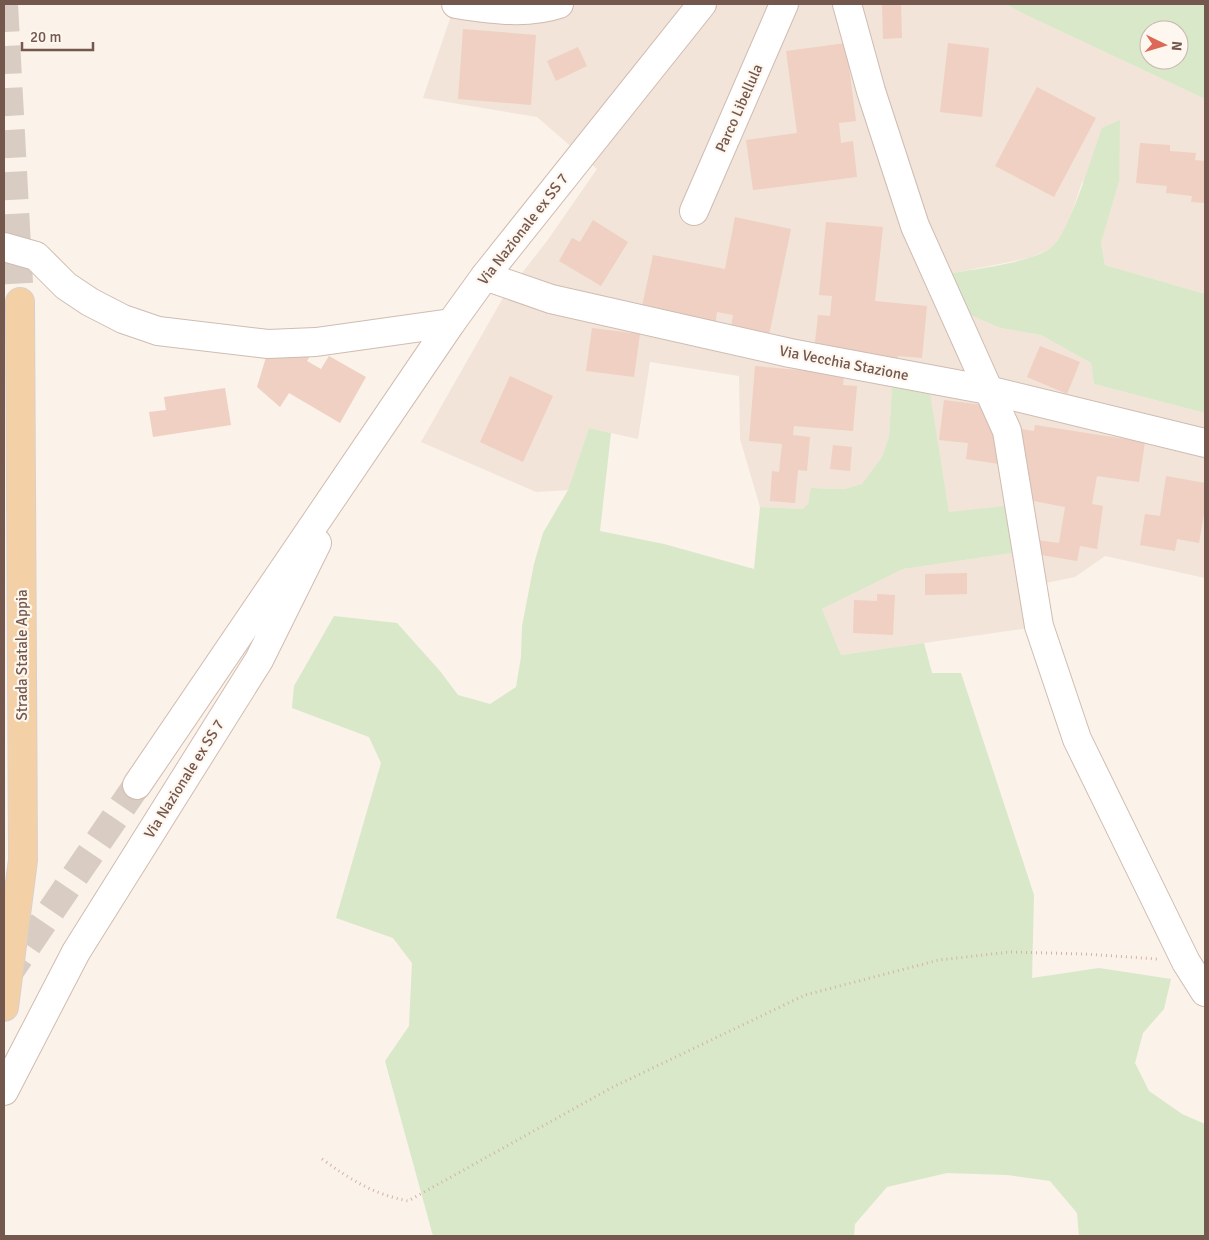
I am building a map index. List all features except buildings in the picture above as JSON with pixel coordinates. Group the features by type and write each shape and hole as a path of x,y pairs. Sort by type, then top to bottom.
{"main road":[{"name":"Strada Statale Appia","path":"4,1008 24,860 20,302"}],"street":[{"path":"456,4 503,11 549,7 559,4"},
{"name":"Via Nazionale ex SS 7","path":"136,785 355,462 485,276 702,4"},
{"name":"Parco Libellula","path":"694,211 784,4"},
{"path":"847,4 871,91 915,226 1007,431 1038,626 1077,739 1186,962 1205,992"},
{"path":"4,246 36,256 66,286 90,302 123,319 158,332 268,344 316,342 451,323"},
{"name":"Via Vecchia Stazione","path":"485,276 551,299 790,353 988,390 1205,443"},
{"name":"Via Nazionale ex SS 7","path":"4,1091 76,952 258,660 355,462"}],"path":[{"path":"322,1159 354,1182 384,1196 408,1201 611,1088 805,995 939,960 1010,952 1085,954 1186,962"}],"shaded area":[{"path":"455,4 1006,4 1139,68 1139,70 1143,70 1205,99 1205,294 1105,265 1101,243 1119,182 1082,182 1067,227 1052,248 1029,258 949,274 1001,328 1041,335 1091,363 1094,384 1205,413 1205,578 1105,556 1075,577 1022,588 1029,628 841,655 822,609 903,569 1012,553 949,512 929,394 892,387 889,436 882,457 870,474 862,484 844,489 812,488 808,504 802,509 760,507 740,439 739,376 650,362 638,439 589,428 568,490 536,492 421,442 504,296 547,241 597,169 537,117 423,98"}],"green space":[{"path":"1006,4 1205,4 1205,99 1143,70 1189,70 1189,20 1139,20 1139,68"},
{"path":"1120,120 1119,182 1101,243 1105,265 1205,294 1205,413 1094,384 1091,363 1041,335 1001,328 969,314 948,274 1017,261 1043,253 1052,247 1059,239 1073,210 1102,128"},
{"path":"892,387 930,394 949,512 1006,506 1012,553 903,569 822,609 841,655 924,643 932,673 961,673 1034,895 1032,978 1099,968 1171,979 1164,1009 1143,1033 1135,1063 1149,1091 1182,1114 1205,1124 1205,1236 1079,1236 1077,1213 1050,1181 1007,1175 947,1173 887,1187 855,1224 854,1236 433,1236 385,1061 409,1026 412,963 393,938 336,918 381,763 369,737 292,708 294,686 334,616 397,623 440,671 458,695 490,704 516,687 521,657 522,626 534,564 543,533 568,490 589,428 611,433 600,531 664,544 754,569 760,507 802,509 808,504 811,488 844,489 862,484 882,457 889,436"}],"tunnel":[{"path":"4,4 20,302"},
{"path":"4,980 137,785"}]}
